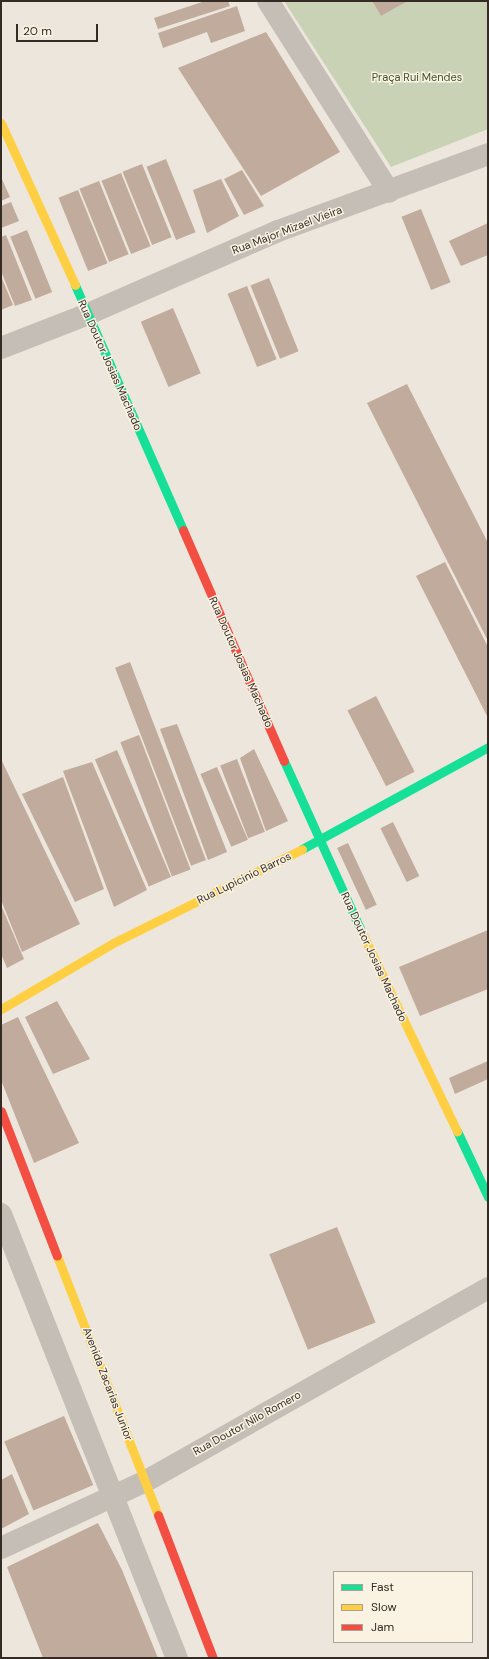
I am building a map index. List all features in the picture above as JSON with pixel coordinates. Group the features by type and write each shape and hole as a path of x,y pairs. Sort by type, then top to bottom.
{"street":[{"path":"268,1 389,192"},
{"name":"Rua Doutor Josias Machado","path":"1,123 88,314 319,841 488,1198"},
{"name":"Rua Major Mizael Vieira","path":"1,348 88,314 278,231 389,192 488,154"},
{"name":"Rua Lupicinio Barros","path":"1,1009 114,943 319,841 488,747"},
{"name":"Avenida Zacarias Junior","path":"1,1111 146,1481 213,1658"},
{"path":"1,1214 111,1495 177,1658"},
{"name":"Rua Doutor Nilo Romero","path":"1,1548 111,1495 146,1481 488,1288"}],"green space":[{"name":"Praça Rui Mendes","path":"284,1 372,1 381,16 408,1 488,1 488,129 391,167"}],"building":[{"path":"205,1 228,1 230,6 158,29 154,18"},
{"path":"372,1 408,1 381,16"},
{"path":"237,6 245,31 211,43 207,32 163,48 158,33"},
{"path":"266,32 340,152 261,196 178,68"},
{"path":"166,159 196,232 176,240 147,167"},
{"path":"142,164 172,237 152,245 123,172"},
{"path":"242,170 264,206 244,215 224,179"},
{"path":"121,173 151,246 131,254 102,181"},
{"path":"1,177 10,197 1,201"},
{"path":"221,179 239,216 207,233 193,190"},
{"path":"99,181 129,254 109,262 80,189"},
{"path":"78,190 108,263 88,271 59,198"},
{"path":"11,202 19,221 1,228 1,206"},
{"path":"421,209 451,282 431,290 402,217"},
{"path":"488,223 488,255 461,266 449,241"},
{"path":"27,230 52,292 35,299 10,237"},
{"path":"6,235 32,300 15,306 1,271 1,237"},
{"path":"1,276 13,305 1,310"},
{"path":"269,278 299,351 280,359 250,285"},
{"path":"247,286 277,359 257,367 228,294"},
{"path":"173,308 201,373 169,387 141,322"},
{"path":"407,384 488,543 488,641 367,403"},
{"path":"445,562 488,647 488,718 416,576"},
{"path":"130,662 206,860 191,866 115,668"},
{"path":"376,696 415,772 386,786 347,711"},
{"path":"177,724 227,852 208,860 160,729"},
{"path":"139,735 191,869 172,877 120,742"},
{"path":"254,749 288,821 266,831 240,758"},
{"path":"117,750 171,877 149,886 95,759"},
{"path":"1,759 80,924 22,952 1,900"},
{"path":"237,759 265,832 248,838 220,765"},
{"path":"92,762 147,890 114,907 63,771"},
{"path":"217,767 248,840 231,847 200,774"},
{"path":"63,777 104,889 75,902 22,794"},
{"path":"393,822 419,876 407,882 380,828"},
{"path":"348,843 377,905 366,910 337,848"},
{"path":"1,905 24,959 7,968 1,954"},
{"path":"488,930 488,989 420,1016 399,967"},
{"path":"57,1001 90,1059 53,1074 25,1017"},
{"path":"18,1017 79,1143 34,1163 1,1080 1,1025"},
{"path":"488,1061 488,1079 455,1094 449,1078"},
{"path":"337,1227 376,1322 308,1350 269,1254"},
{"path":"64,1416 93,1485 33,1510 4,1441"},
{"path":"12,1474 29,1514 1,1529 1,1480"},
{"path":"98,1523 122,1570 158,1658 43,1658 7,1567"}],"traffic: fast":[{"path":"75,285 183,530"},
{"path":"302,849 488,747"},
{"path":"284,761 362,933"},
{"path":"457,1131 488,1197"}],"traffic: slow":[{"path":"1,123 75,285"},
{"path":"1,1009 113,943 302,849"},
{"path":"362,933 457,1131"},
{"path":"57,1256 158,1515"}],"traffic: jam":[{"path":"183,530 284,761"},
{"path":"1,1111 57,1256"},
{"path":"158,1515 213,1658"}]}
